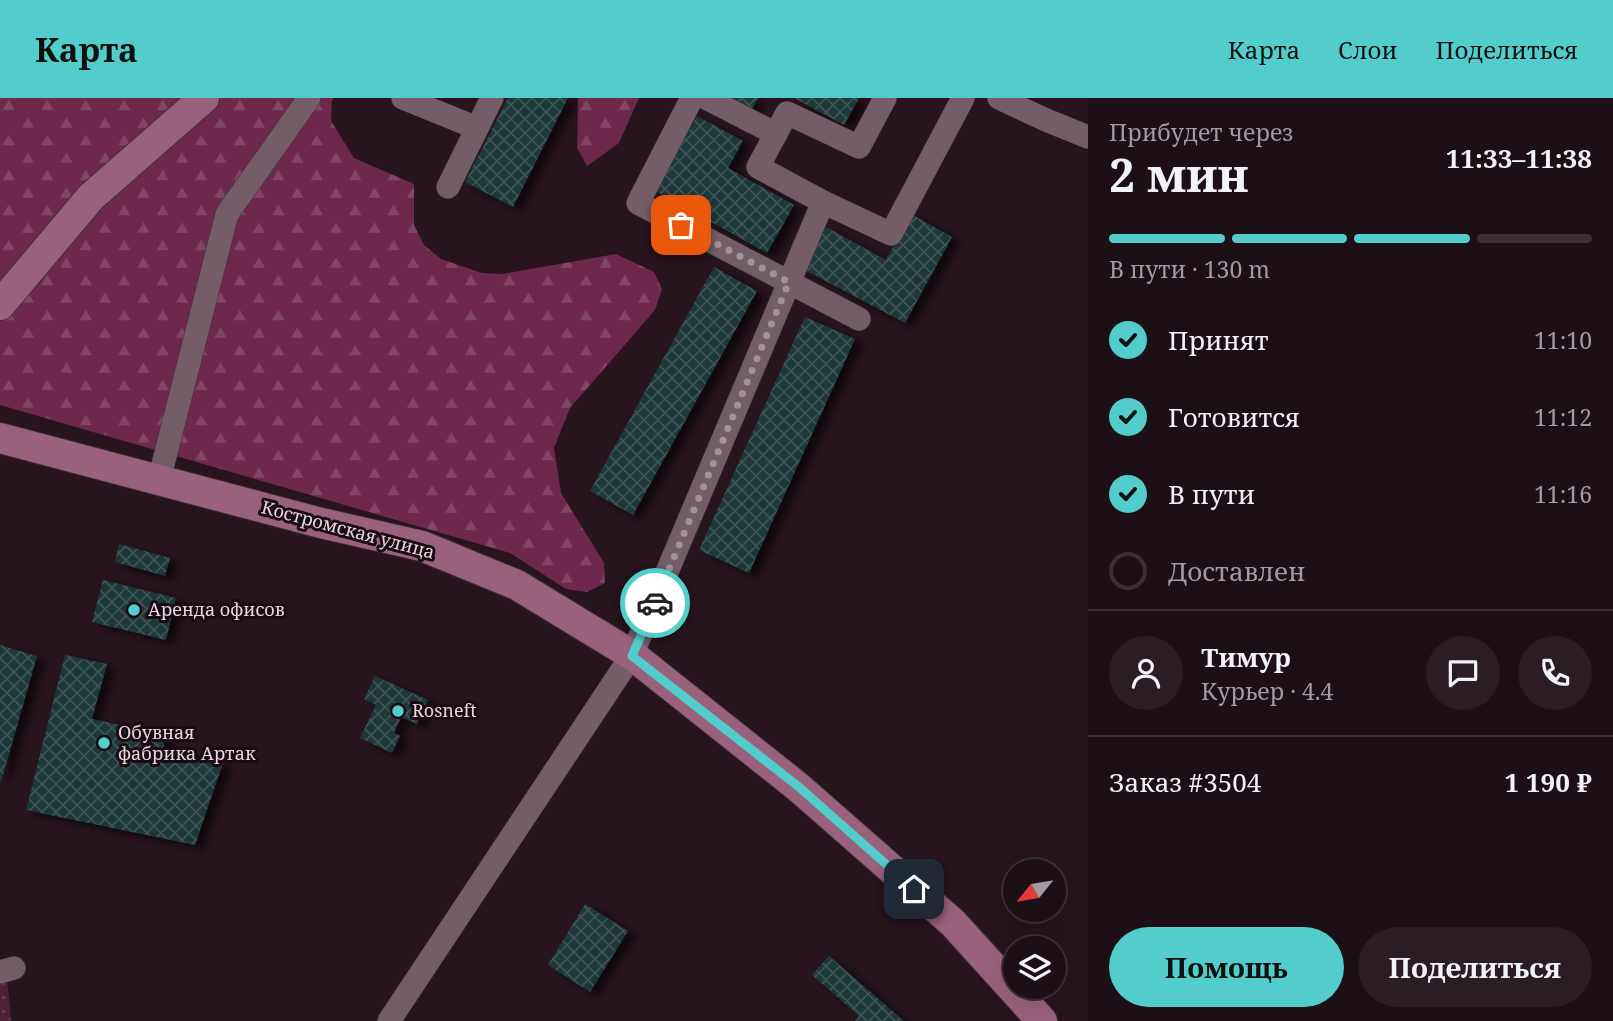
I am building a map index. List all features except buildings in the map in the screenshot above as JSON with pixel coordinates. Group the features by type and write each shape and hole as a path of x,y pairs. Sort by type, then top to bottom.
{"main road":[{"path":"0,305 92,197 204,98"},
{"name":"Костромская улица","path":"0,438 321,523 422,546 517,585 632,656 799,787 953,923 1042,1021"}],"street":[{"path":"159,480 227,214 309,98"},
{"path":"403,98 477,128"},
{"path":"448,187 492,98"},
{"path":"692,98 638,202 859,319"},
{"path":"706,98 776,134"},
{"path":"885,98 859,147 788,113 758,167 891,234 963,98"},
{"path":"999,98 1088,137"},
{"path":"389,1021 402,1010 632,656 823,202"}],"green space":[{"path":"0,98 334,98 331,121 354,158 414,184 414,225 424,245 441,259 482,273 503,274 616,254 654,272 662,289 655,310 570,408 554,448 561,493 604,563 605,583 587,592 566,589 510,553 0,405"},
{"path":"578,98 639,98 619,143 587,166 577,148"}],"shaded area":[{"path":"6,969 11,1021 0,1021 0,971"}],"way so far":[{"path":"655,603 789,282 681,225"}],"place":[{"name":"Аренда офисов","path":"134,610"},
{"name":"Rosneft","path":"398,711"},
{"name":"Обувная фабрика Артак","path":"104,743"}],"route":[{"path":"655,603 632,656 799,787 914,889"}]}
